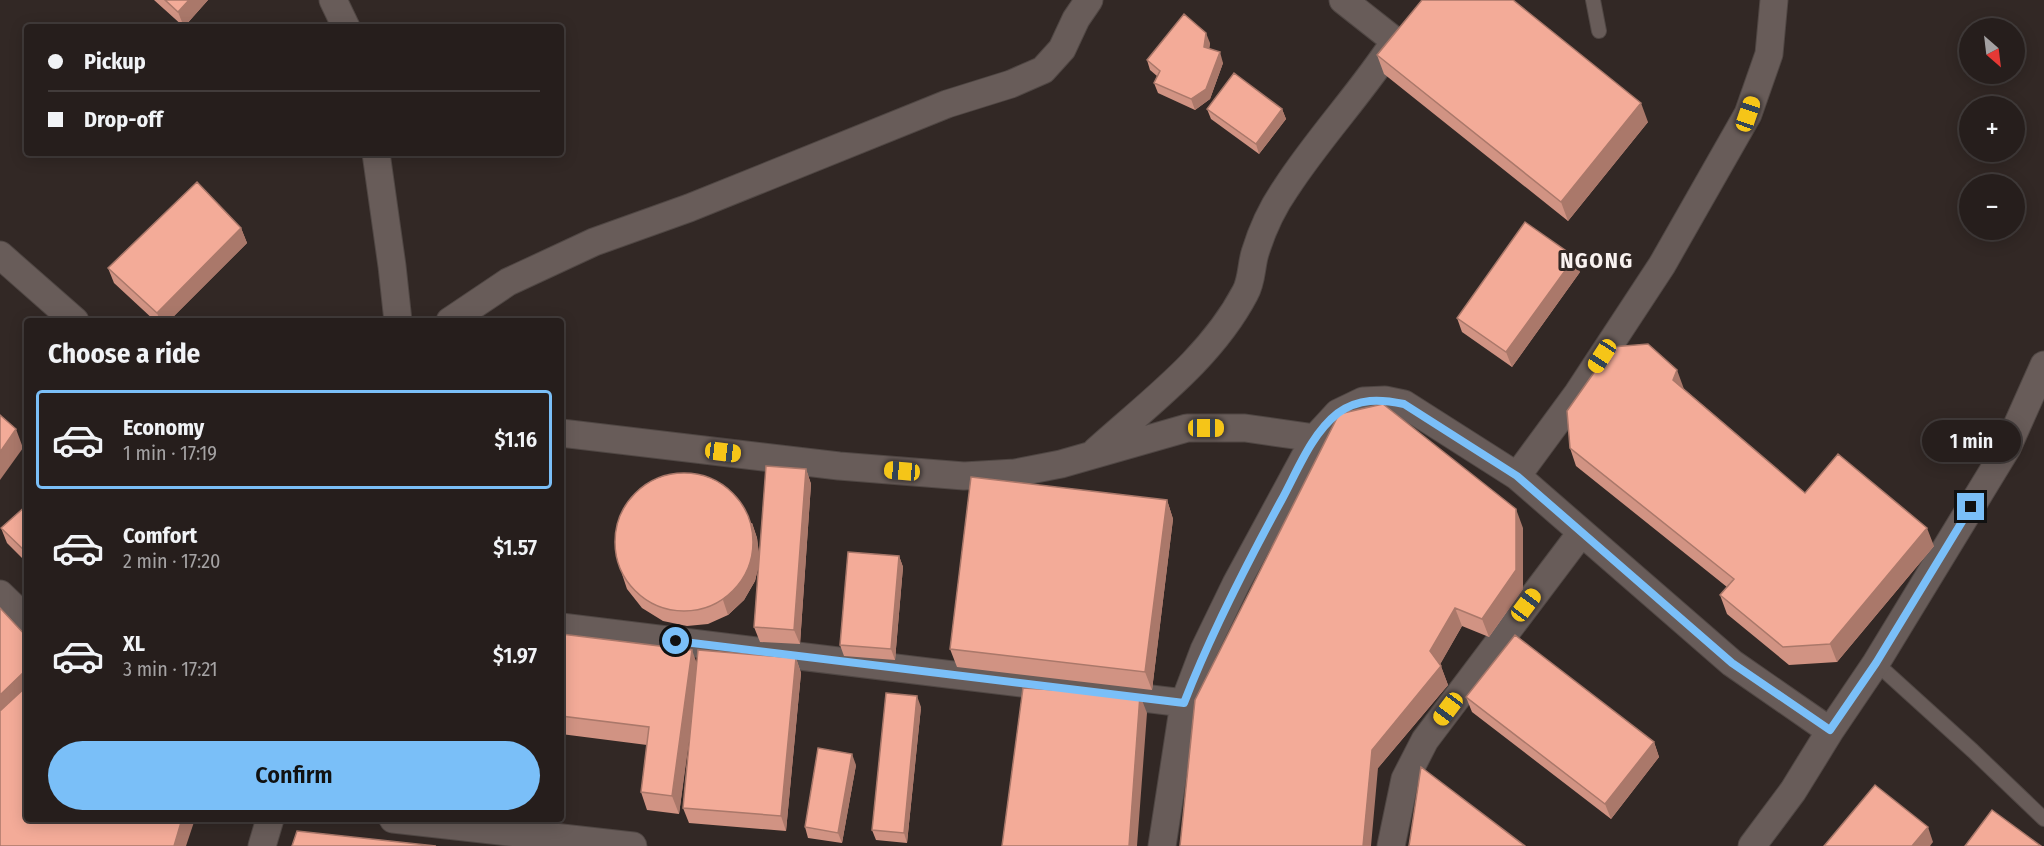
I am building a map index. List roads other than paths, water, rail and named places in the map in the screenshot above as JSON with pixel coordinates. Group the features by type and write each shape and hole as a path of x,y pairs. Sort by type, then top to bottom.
{"street":[{"path":"333,0 345,24"},
{"path":"454,318 508,282 594,242 689,208 947,104 1011,84 1043,70 1062,49 1076,19 1089,0"},
{"path":"1090,456 1200,356 1230,320 1247,290 1254,255 1266,221 1287,187 1401,33 1343,0"},
{"path":"1517,476 1578,393 1662,265 1748,114 1769,54 1774,0"},
{"path":"376,156 398,318"},
{"path":"0,255 72,318"},
{"path":"1752,846 1793,791 1830,730 1876,663 2007,448 2044,365"},
{"path":"1162,846 1184,703 1204,650 1236,584 1315,438 1338,413 1363,401 1385,400 1404,404 1517,476 1732,663 1830,730"},
{"path":"564,433 839,466 964,476 1015,473 1090,456 1187,428 1245,428 1315,438"},
{"path":"1391,846 1405,779 1425,740 1581,533"},
{"path":"0,594 24,617"},
{"path":"564,627 1184,703"},
{"path":"262,846 269,822"},
{"path":"420,822 633,846"}],"lane":[{"path":"1593,0 1599,31"},
{"path":"1876,663 2044,819"}],"district":[{"name":"NGONG","path":"1597,260"}]}
